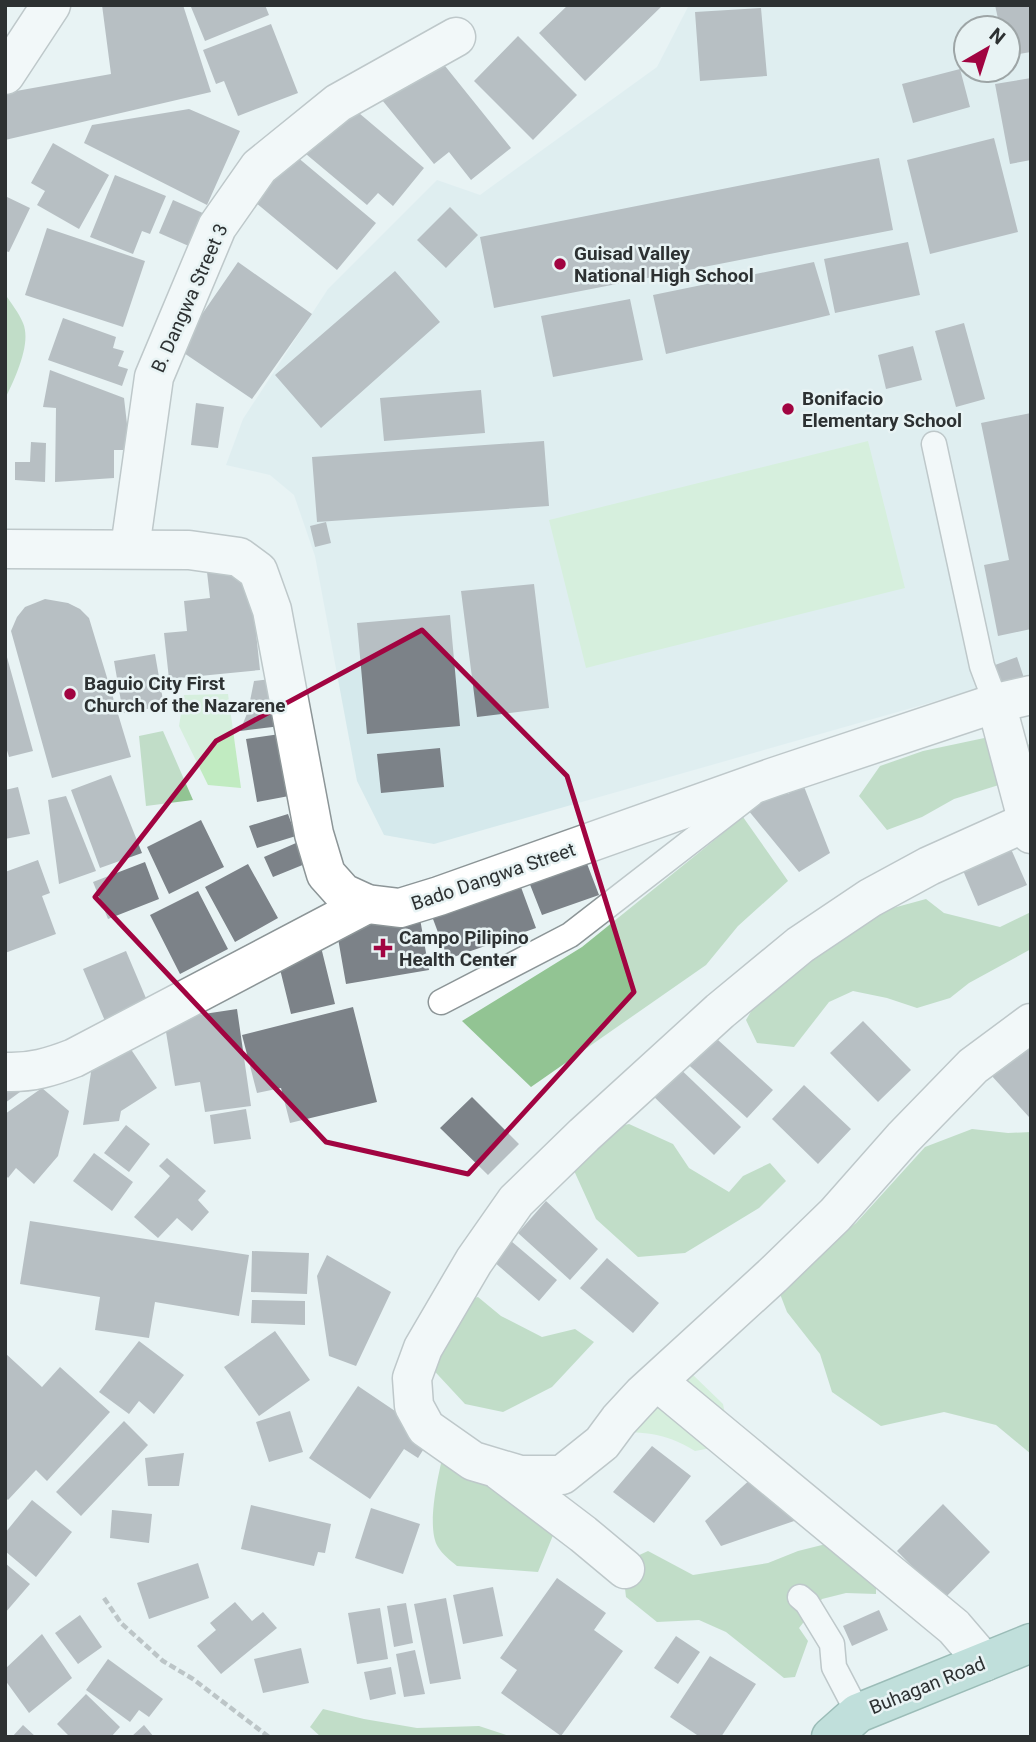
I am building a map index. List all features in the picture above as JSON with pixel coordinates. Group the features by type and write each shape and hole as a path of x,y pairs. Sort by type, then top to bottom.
{"main road":[{"name":"Buhagan Road","path":"844,1725 1031,1643"}],"street":[{"path":"5,75 51,5"},
{"name":"B. Dangwa Street 3","path":"130,548 154,377 217,227 259,167 338,103 456,37"},
{"name":"Bado Dangwa Street","path":"5,549 130,548 189,551 239,557 258,571 272,610 314,834 326,874 343,893 368,904 400,908 439,896 774,777 1013,699"},
{"path":"1013,699 1029,828 906,878 870,898 800,945 701,1029 516,1201 474,1261 423,1348 412,1378 414,1406 426,1428 473,1461 520,1475 562,1475 602,1443 619,1420 835,1215 903,1138 973,1066 1031,1023"},
{"path":"6,1072 22,1073 48,1068 74,1058 368,904"},
{"path":"658,1382 954,1627 984,1662"},
{"path":"499,1469 625,1569"}],"lane":[{"path":"934,444 982,666 1013,699"},
{"path":"441,1002 570,935 774,777"},
{"path":"800,1597 807,1603 832,1644 844,1725"}],"path":[{"path":"104,1598 121,1623 163,1661 193,1679 268,1737"}],"highlighted area":[{"path":"422,630 567,776 634,992 468,1174 326,1142 95,897 216,741"}],"shaded area":[{"name":"Bonifacio Elementary School","path":"689,5 1031,5 1031,674 434,844 384,835 357,781 315,556 294,495 270,475 226,465 243,419 328,289 437,180 480,195 657,67"}],"green space":[{"path":"5,294 23,323 25,341 21,362 5,399"},
{"path":"868,441 905,588 586,668 549,520"},
{"path":"228,694 241,788 208,785 179,726 184,695"},
{"path":"163,731 193,800 146,806 139,736"},
{"path":"989,737 1031,745 1031,772 1024,777 954,799 922,817 887,830 859,796 880,766 923,751"},
{"path":"743,817 788,881 738,926 706,965 531,1087 462,1021 582,947"},
{"path":"926,899 944,913 1000,927 1031,912 1031,949 969,983 950,998 917,1008 853,991 829,1002 794,1047 757,1043 746,1020 778,965 871,914"},
{"path":"629,1124 673,1144 689,1168 729,1192 743,1176 770,1163 786,1181 759,1208 685,1253 638,1257 596,1219 571,1164 598,1131"},
{"path":"972,1129 1008,1133 1031,1132 1031,1454 996,1425 944,1412 881,1426 832,1392 820,1354 787,1312 775,1281 808,1260 856,1223 925,1147"},
{"path":"478,1297 501,1316 542,1337 575,1329 594,1342 552,1387 503,1412 465,1404 426,1362 446,1306"},
{"path":"692,1374 723,1404 728,1429 716,1447 695,1451 663,1436 608,1431"},
{"path":"443,1455 556,1528 538,1572 457,1566 442,1552 435,1538 433,1515"},
{"path":"830,1543 876,1582 876,1594 846,1593 822,1599 799,1628 808,1641 795,1677 784,1678 726,1632 699,1620 657,1622 626,1597 622,1563 648,1551 693,1575 768,1563 798,1551"},
{"path":"323,1709 417,1728 479,1726 512,1737 321,1737 310,1727"}],"building":[{"path":"102,5 183,5 211,92 5,140 5,93 111,74"},
{"path":"265,5 269,15 205,41 191,7"},
{"path":"568,5 663,5 585,81 539,33"},
{"path":"995,5 1031,5 1031,52 1022,54 1022,14 997,14"},
{"path":"761,8 767,76 700,81 695,12"},
{"path":"271,24 298,93 238,116 224,81 216,84 203,50"},
{"path":"518,36 577,95 533,140 474,81"},
{"path":"433,51 511,148 471,180 449,152 434,164 378,95"},
{"path":"952,71 952,84 964,84 970,107 913,123 902,84"},
{"path":"1031,78 1031,160 1010,164 995,84 1022,84 1022,80"},
{"path":"353,108 424,168 393,206 378,193 367,205 300,149"},
{"path":"189,109 240,131 207,205 84,143 92,125"},
{"path":"994,138 1018,232 930,254 907,160"},
{"path":"53,143 109,175 79,229 37,205 45,191 31,183"},
{"path":"290,151 376,223 337,270 250,198"},
{"path":"879,158 893,230 494,308 480,237"},
{"path":"115,175 166,196 150,234 142,231 133,254 90,237"},
{"path":"5,196 30,208 9,252 5,251"},
{"path":"173,200 205,214 191,247 159,233"},
{"path":"450,207 478,235 446,268 417,240"},
{"path":"47,228 145,261 123,327 25,295"},
{"path":"908,242 920,295 835,313 824,259"},
{"path":"238,262 312,314 252,399 178,349"},
{"path":"814,262 830,315 666,354 653,295"},
{"path":"395,271 440,322 321,428 275,375"},
{"path":"630,299 643,360 553,377 541,316"},
{"path":"63,318 116,337 113,348 124,351 118,366 128,369 122,386 48,360"},
{"path":"964,323 985,399 956,407 935,331"},
{"path":"913,346 922,380 886,389 878,355"},
{"path":"50,370 124,398 130,450 114,450 114,478 55,482 56,408 43,407"},
{"path":"481,390 485,433 384,441 380,398"},
{"path":"196,403 224,407 218,448 191,445"},
{"path":"1031,413 1031,629 998,636 984,565 1009,560 981,423"},
{"path":"544,441 549,506 317,522 312,457"},
{"path":"31,442 46,443 45,482 15,480 15,462 30,462"},
{"path":"326,522 331,543 315,547 310,526"},
{"path":"249,568 260,670 169,679 164,633 187,631 184,601 210,598 207,572"},
{"path":"534,584 549,708 477,717 461,591"},
{"name":"Baguio City First Church of the Nazarene","path":"45,599 68,603 89,618 131,757 52,778 11,631 25,607"},
{"path":"450,615 460,726 367,734 357,623"},
{"path":"5,650 33,751 9,757 5,744"},
{"path":"155,654 164,706 123,713 114,661"},
{"path":"1017,657 1024,678 1003,685 995,665"},
{"path":"280,678 289,725 240,731 248,711 254,681"},
{"path":"294,732 305,793 257,802 246,739"},
{"path":"440,748 444,787 381,793 377,754"},
{"path":"111,775 142,853 100,868 71,790"},
{"path":"777,783 788,794 803,784 830,853 799,872 748,810"},
{"path":"18,787 30,834 5,839 5,790"},
{"path":"66,796 96,871 59,884 48,800"},
{"path":"288,814 296,836 257,848 249,826"},
{"path":"201,820 224,867 169,894 147,847"},
{"path":"1007,840 1027,885 978,906 959,861"},
{"path":"296,843 305,864 273,877 264,857"},
{"path":"38,860 50,893 42,896 56,934 5,953 5,872"},
{"path":"586,861 599,895 542,915 529,882"},
{"path":"145,862 159,899 108,919 93,882"},
{"path":"248,864 278,918 235,942 205,887"},
{"path":"518,879 536,928 448,959 430,911"},
{"path":"198,891 228,949 180,974 150,915"},
{"name":"Campo Pilipino Health Center","path":"419,913 429,970 346,984 336,927"},
{"path":"321,947 335,1004 291,1014 277,957"},
{"path":"126,951 151,1010 108,1028 83,969"},
{"path":"353,1007 377,1102 290,1123 281,1088 257,1093 242,1035"},
{"path":"237,1009 251,1106 205,1112 200,1082 175,1086 164,1020"},
{"path":"863,1021 911,1070 878,1102 830,1053"},
{"path":"707,1030 773,1090 747,1118 681,1058"},
{"path":"1016,1033 1031,1050 1029,1117 981,1064"},
{"path":"126,1042 157,1088 121,1111 119,1121 83,1125 93,1059"},
{"path":"674,1063 741,1127 714,1155 648,1091"},
{"path":"5,1072 20,1092 5,1103"},
{"path":"804,1085 851,1129 818,1164 772,1119"},
{"path":"42,1088 69,1111 58,1156 34,1184 16,1168 8,1178 5,1174 5,1114"},
{"path":"472,1097 519,1144 488,1175 440,1128"},
{"path":"246,1109 251,1139 214,1144 210,1115"},
{"path":"126,1125 150,1144 129,1172 104,1153"},
{"path":"94,1153 133,1182 112,1211 73,1181"},
{"path":"167,1158 206,1191 198,1200 209,1212 192,1231 177,1218 158,1238 134,1217 170,1176 159,1166"},
{"path":"546,1201 598,1249 570,1280 518,1233"},
{"path":"30,1221 249,1255 239,1316 155,1302 149,1338 95,1330 100,1297 20,1284"},
{"path":"511,1241 557,1280 539,1301 493,1261"},
{"path":"252,1251 309,1253 307,1294 251,1292"},
{"path":"327,1255 391,1292 356,1366 329,1356 317,1276"},
{"path":"607,1258 659,1303 633,1333 580,1288"},
{"path":"252,1300 305,1301 305,1325 251,1323"},
{"path":"275,1331 310,1380 259,1416 224,1367"},
{"path":"139,1341 184,1375 154,1414 139,1401 129,1414 99,1392"},
{"path":"5,1353 42,1387 60,1367 110,1412 47,1481 36,1470 8,1500 5,1497"},
{"path":"358,1386 432,1436 418,1458 404,1449 370,1499 309,1458"},
{"path":"290,1411 303,1452 269,1462 256,1422"},
{"path":"124,1421 148,1445 81,1516 56,1492"},
{"path":"652,1446 691,1476 654,1523 613,1492"},
{"path":"184,1453 179,1486 148,1486 145,1458"},
{"path":"754,1476 800,1519 721,1546 705,1521"},
{"path":"32,1500 72,1532 36,1577 5,1551 5,1533"},
{"path":"943,1504 990,1552 944,1599 897,1551"},
{"path":"251,1505 331,1524 325,1553 318,1552 314,1566 241,1549"},
{"path":"371,1508 420,1524 403,1574 355,1558"},
{"path":"112,1510 152,1514 149,1543 110,1538"},
{"path":"5,1563 30,1584 5,1613"},
{"path":"198,1563 209,1598 149,1619 137,1583"},
{"path":"557,1578 606,1613 594,1630 623,1651 561,1736 501,1693 517,1670 500,1658"},
{"path":"493,1587 503,1636 463,1644 453,1595"},
{"path":"446,1598 461,1679 430,1684 414,1604"},
{"path":"235,1602 252,1621 263,1612 277,1628 221,1674 197,1646 216,1630 210,1623"},
{"path":"406,1603 413,1643 394,1647 387,1606"},
{"path":"380,1608 388,1659 357,1664 348,1613"},
{"path":"879,1610 888,1630 852,1646 843,1626"},
{"path":"80,1615 102,1647 78,1664 55,1633"},
{"path":"42,1634 72,1678 29,1713 5,1680 5,1669"},
{"path":"676,1636 700,1652 678,1684 654,1668"},
{"path":"301,1648 309,1683 263,1693 254,1659"},
{"path":"415,1650 425,1694 404,1697 396,1654"},
{"path":"710,1656 756,1684 721,1737 700,1737 670,1717"},
{"path":"108,1659 163,1699 149,1717 139,1710 130,1722 86,1690"},
{"path":"391,1667 396,1694 370,1700 364,1672"},
{"path":"86,1694 120,1727 111,1737 70,1737 57,1724"},
{"path":"23,1725 36,1737 12,1737"},
{"path":"144,1725 154,1737 131,1737"}],"place":[{"name":"Guisad Valley National High School","path":"560,264"},
{"name":"Bonifacio Elementary School","path":"788,409"},
{"name":"Baguio City First Church of the Nazarene","path":"70,694"},
{"name":"Campo Pilipino Health Center","path":"383,948"}]}
